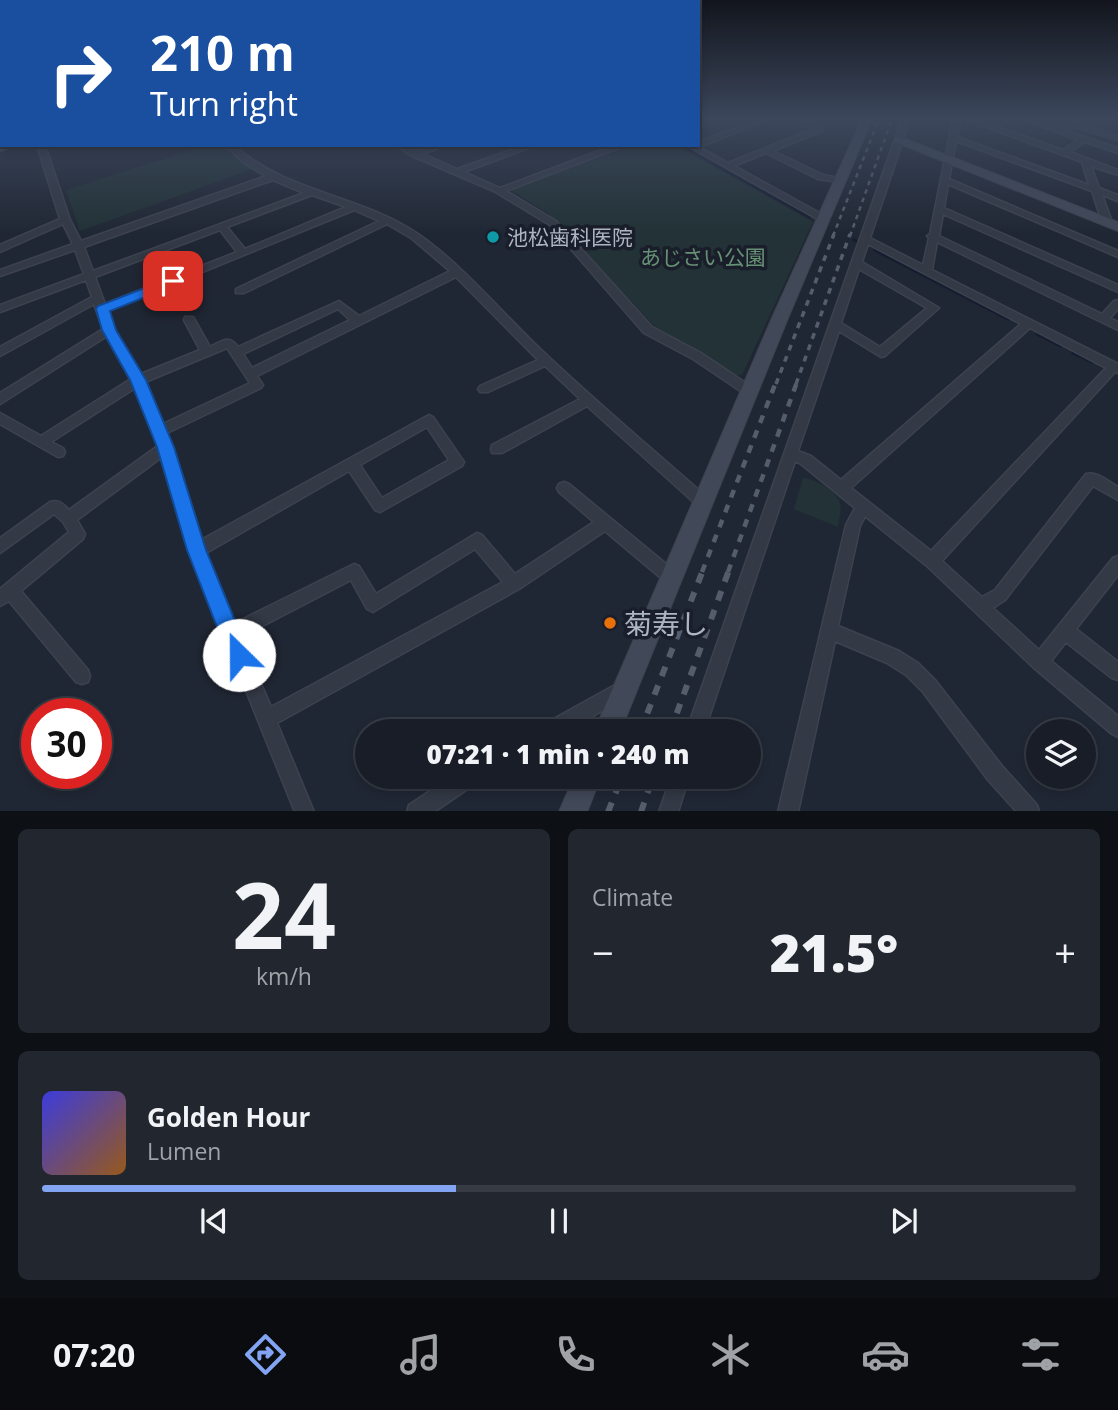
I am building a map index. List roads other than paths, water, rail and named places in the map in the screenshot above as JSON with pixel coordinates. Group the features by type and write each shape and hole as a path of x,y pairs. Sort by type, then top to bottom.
{"street":[{"path":"45,157 65,220 79,247 109,330 138,380 166,447 197,550 229,634 305,811"},
{"path":"240,157 275,177 354,207 413,235 546,361 704,503"},
{"path":"422,157 501,190 553,223 648,330 697,356 749,391"},
{"path":"457,171 498,157"},
{"path":"501,190 590,157"},
{"path":"713,157 824,219"},
{"path":"728,166 752,157"},
{"path":"779,157 821,177 841,181"},
{"path":"613,719 849,157"},
{"path":"699,719 893,157"},
{"path":"941,157 1113,224"},
{"path":"927,271 950,157"},
{"path":"1006,157 1118,198"},
{"path":"1074,157 1118,173"},
{"path":"1085,161 1095,189 1113,224"},
{"path":"0,273 275,177"},
{"path":"944,180 1118,254"},
{"path":"0,309 313,192"},
{"path":"0,352 101,303 243,253 354,207"},
{"path":"938,209 1118,289"},
{"path":"0,248 65,220"},
{"path":"240,291 386,221"},
{"path":"221,225 243,253"},
{"path":"933,236 1118,326"},
{"path":"866,240 1116,368 932,561"},
{"path":"837,325 881,354 934,308 858,264"},
{"path":"250,374 455,272"},
{"path":"1103,318 1118,303"},
{"path":"236,354 339,304 358,321"},
{"path":"189,320 207,352"},
{"path":"842,487 1028,323"},
{"path":"0,399 109,330"},
{"path":"41,442 138,380 229,343 257,385 159,431"},
{"path":"484,389 546,361"},
{"path":"497,449 589,400"},
{"path":"0,418 58,452"},
{"path":"197,550 429,420 457,462 380,506 352,465"},
{"path":"68,518 166,447"},
{"path":"791,453 806,460 842,487 932,561 1040,662 1118,728"},
{"path":"982,606 1000,595 1091,478 1118,494"},
{"path":"564,488 604,524 673,578"},
{"path":"788,811 853,525 864,505"},
{"path":"0,546 54,506 68,518 78,534 5,595 82,676"},
{"path":"267,719 514,584 604,524"},
{"path":"229,634 354,571 373,604 477,540 514,584"},
{"path":"1040,662 1115,573"},
{"path":"828,630 893,657 912,669 929,686 995,773 1030,811"},
{"path":"1066,632 1118,672"},
{"path":"570,719 626,688"},
{"path":"416,811 450,789"},
{"path":"573,811 583,789"},
{"path":"668,811 676,789"}],"waterway":[{"path":"701,157 809,217"},
{"path":"854,240 858,242"},
{"path":"875,250 1008,319"},
{"path":"1037,334 1061,346"},
{"path":"1073,353 1092,362"}],"railway":[{"path":"833,236 864,157"},
{"path":"850,236 878,157"},
{"path":"776,384 834,234"},
{"path":"796,384 850,234"},
{"path":"702,572 776,382"},
{"path":"728,572 797,382"},
{"path":"645,719 703,570"},
{"path":"675,719 729,570"},
{"path":"608,811 617,789"},
{"path":"641,811 649,789"}],"place":[{"name":"池松歯科医院","path":"493,237"},
{"name":"菊寿し","path":"610,623"}],"park label":[{"name":"あじさい公園","path":"703,257"}]}
